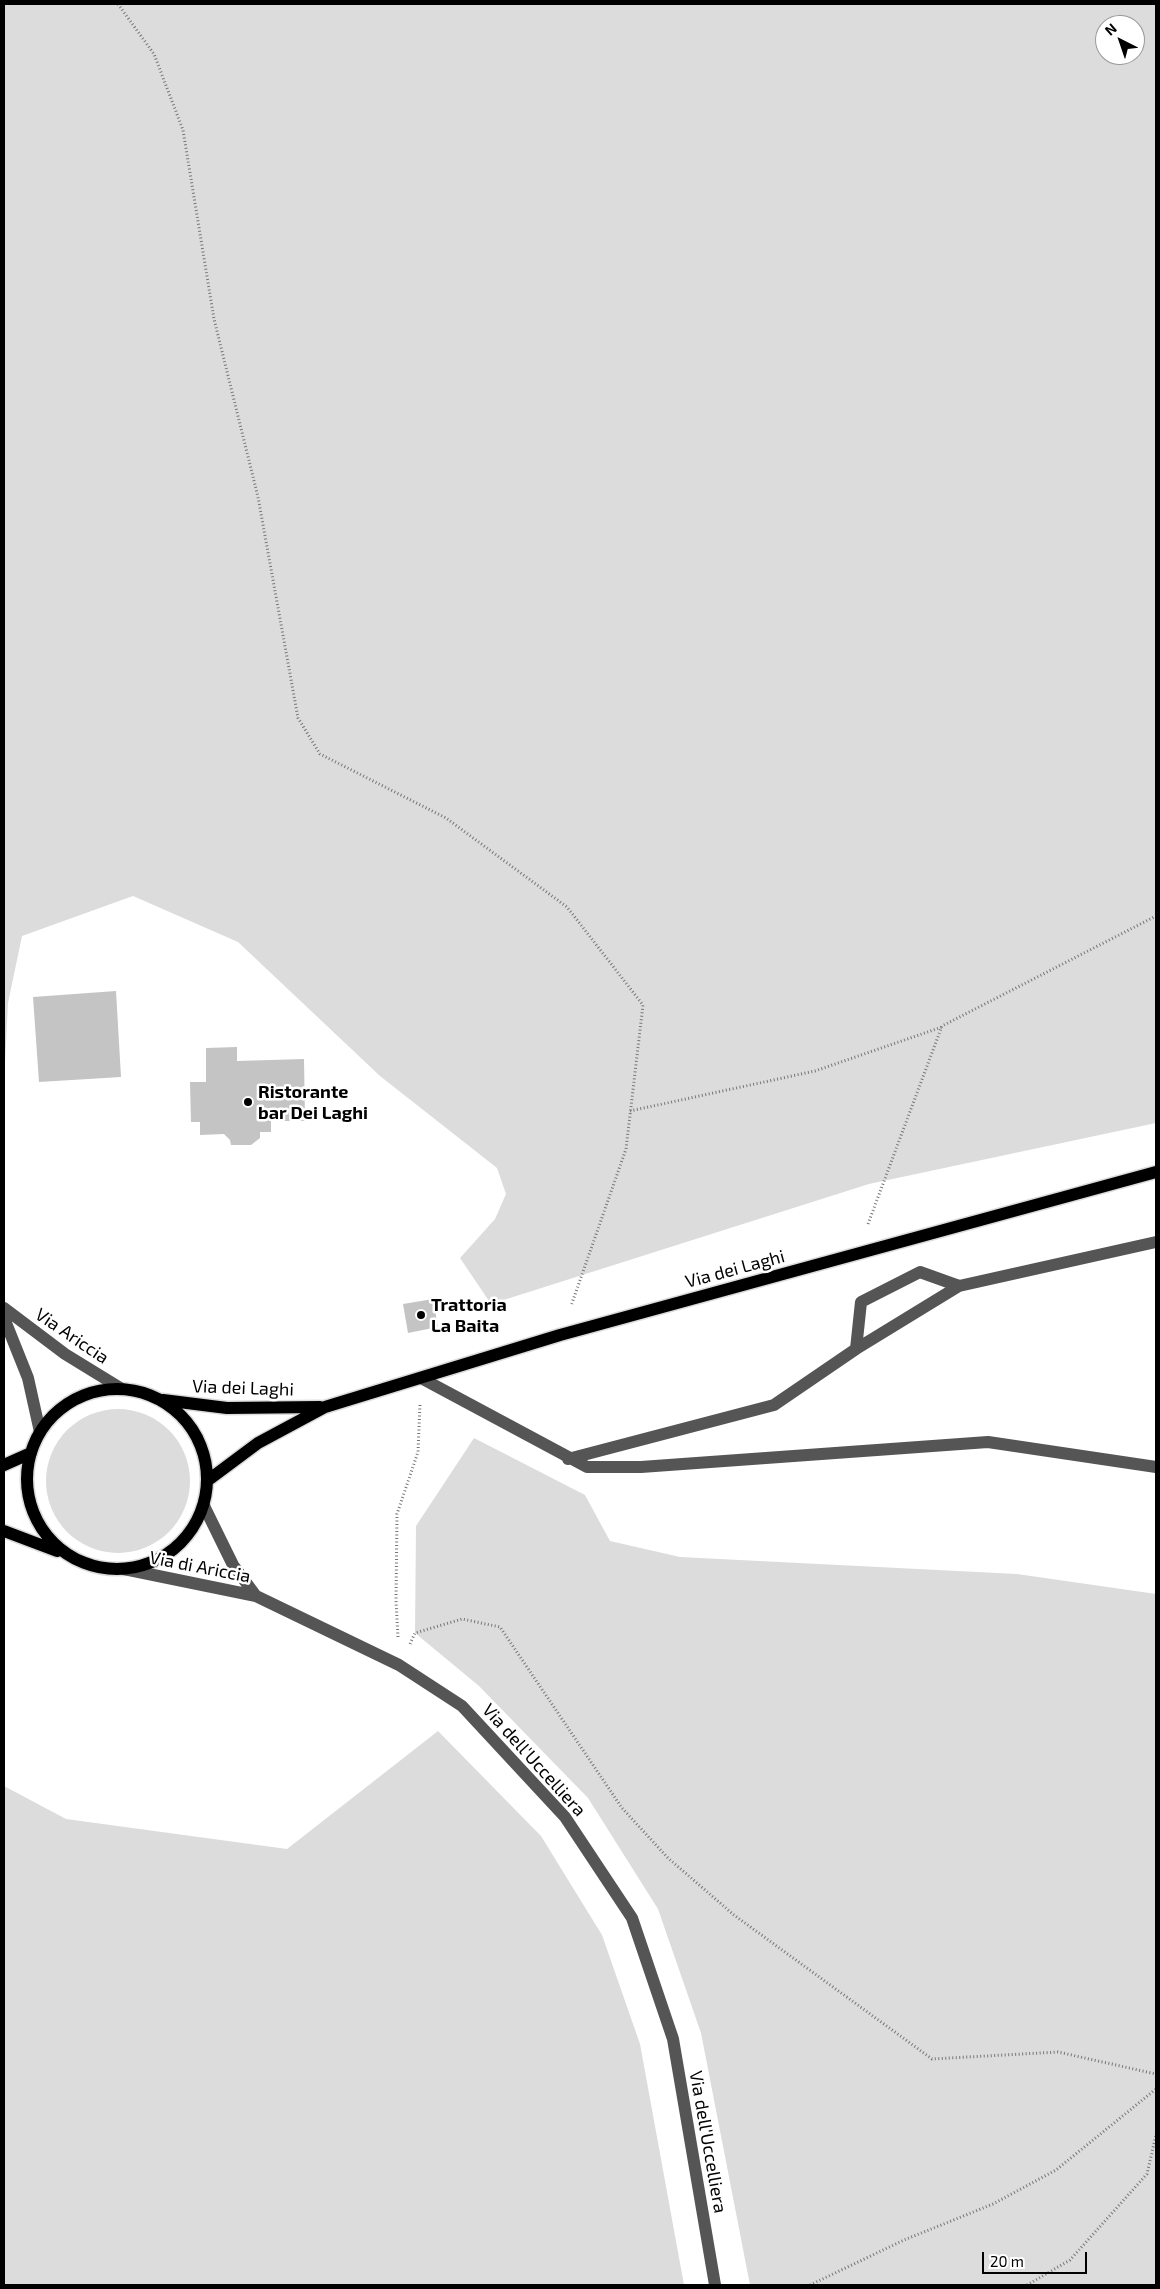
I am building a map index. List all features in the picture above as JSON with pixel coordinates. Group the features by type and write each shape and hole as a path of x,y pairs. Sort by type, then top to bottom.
{"main road":[{"name":"Via dei Laghi","path":"208,1481 258,1443 325,1407 560,1335 1156,1172"},
{"path":"4,1531 94,1567 124,1570 150,1563 174,1550 192,1530 204,1506 208,1481 205,1457 196,1434 180,1414 160,1399 122,1388 88,1393 69,1402 53,1415 40,1432 31,1453 26,1476 28,1499 36,1520 50,1540 67,1555"},
{"name":"Via dei Laghi","path":"160,1399 227,1408 325,1407"},
{"path":"4,1465 31,1453"}],"street":[{"path":"568,1459 774,1405 856,1349 959,1286 1156,1242"},
{"path":"856,1349 861,1302 920,1272 959,1286"},
{"name":"Via Ariccia","path":"4,1308 65,1354 96,1375 122,1388"},
{"name":"Via Ariccia","path":"4,1318 28,1378 40,1432"},
{"path":"420,1378 568,1459 587,1467 641,1468 988,1442 1156,1467"},
{"name":"Via di Ariccia","path":"204,1506 233,1565 256,1596"},
{"name":"Via di Ariccia","path":"124,1570 256,1596"},
{"name":"Via dell'Uccelliera","path":"256,1596 400,1665 462,1706 566,1817 632,1918 672,2039 715,2285"}],"path":[{"path":"118,4 154,54 183,130 214,319 258,497 298,718 320,754 446,818 567,907 643,1005 626,1149 560,1335"},
{"path":"630,1111 815,1071 942,1026 1156,916"},
{"path":"857,1253 942,1026"},
{"path":"400,1665 396,1601 397,1514 418,1452 420,1378"},
{"path":"400,1665 415,1633 462,1619 500,1627 622,1808 668,1858 734,1914 932,2058 1058,2052 1156,2074"},
{"path":"810,2285 904,2240 993,2204 1056,2170 1156,2089"},
{"path":"1026,2285 1070,2260 1147,2174 1156,2135"}],"shaded area":[{"path":"4,4 1156,4 1156,1123 869,1184 491,1304 460,1258 495,1219 506,1194 497,1168 380,1076 238,942 133,896 22,936 8,1003 4,1082"},
{"path":"118,1409 145,1415 158,1421 169,1430 178,1441 184,1454 190,1481 184,1508 178,1521 169,1532 158,1541 145,1547 118,1553 91,1547 78,1541 67,1532 58,1521 52,1508 46,1481 52,1454 58,1441 67,1430 78,1421 91,1415"},
{"path":"474,1438 585,1495 610,1541 680,1557 1017,1574 1156,1594 1156,2285 750,2285 701,2033 658,1909 588,1798 479,1686 415,1633 416,1526"},
{"path":"438,1731 541,1836 602,1935 640,2044 684,2285 4,2285 4,1786 66,1819 287,1849"}],"building":[{"path":"116,991 121,1077 39,1082 33,997"},
{"name":"Ristorante bar Dei Laghi","path":"237,1047 237,1061 304,1059 305,1121 271,1121 271,1132 260,1132 260,1138 251,1145 231,1145 230,1140 224,1134 200,1135 200,1122 191,1122 190,1082 206,1082 206,1048"},
{"name":"Trattoria La Baita","path":"433,1299 438,1327 408,1333 403,1304"}],"place":[{"name":"Ristorante bar Dei Laghi","path":"248,1102"},
{"name":"Trattoria La Baita","path":"421,1315"}]}
